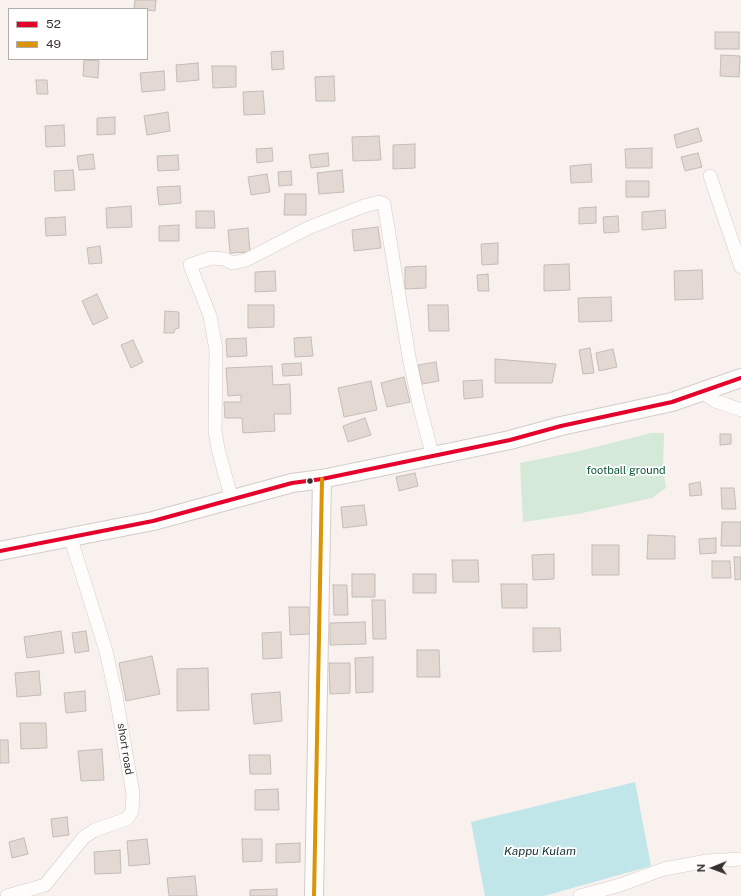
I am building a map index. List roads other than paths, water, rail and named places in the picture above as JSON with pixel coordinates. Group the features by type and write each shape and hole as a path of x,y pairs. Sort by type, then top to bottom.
{"main road":[{"path":"0,551 70,536 153,521 292,483 322,479 510,440 561,426 672,402 741,378"},
{"path":"314,896 322,479"}],"street":[{"path":"710,176 741,267"},
{"path":"232,500 218,449 215,431 216,350 210,316 190,265 211,258 224,258 233,263 246,260 308,228 364,206 379,202 384,204 411,365 419,404 433,457"},
{"path":"702,392 715,401 741,410"},
{"name":"short road","path":"7,896 45,886 84,837 95,830 127,820 132,811 133,794 116,696 106,651 70,536"},
{"path":"580,896 620,885 664,869 707,861 741,859"}],"water":[{"name":"Kappu Kulam","path":"635,782 651,866 544,896 485,896 471,822"}],"park label":[{"name":"football ground","path":"626,471"}]}
